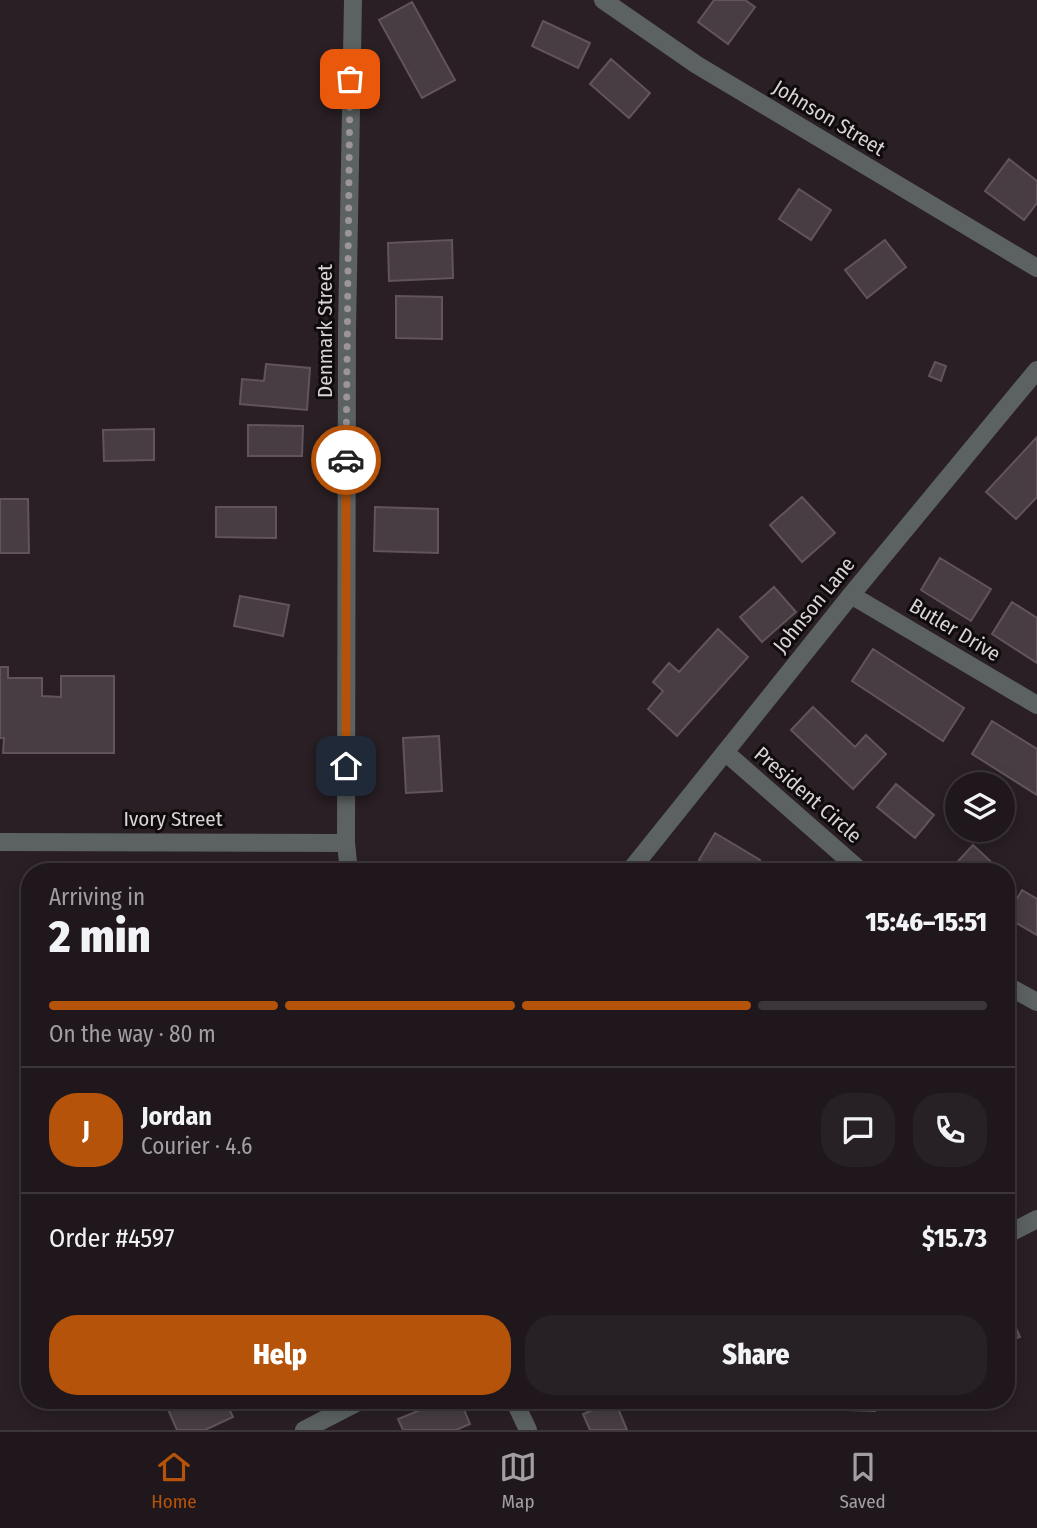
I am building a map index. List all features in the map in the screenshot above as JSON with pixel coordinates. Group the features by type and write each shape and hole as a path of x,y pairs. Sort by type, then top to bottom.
{"street":[{"name":"Denmark Street","path":"348,863 347,329 353,0"},
{"name":"Johnson Street","path":"603,0 697,65 1037,268"},
{"name":"Johnson Lane","path":"636,863 851,595 1037,370"},
{"name":"Butler Drive","path":"851,595 1037,705"},
{"name":"President Circle","path":"725,752 852,863"},
{"name":"Ivory Street","path":"0,842 346,843"},
{"path":"1015,990 1037,1002"},
{"path":"1015,1230 1037,1219"},
{"path":"304,1430 345,1409"},
{"path":"518,1409 528,1430"}],"building":[{"path":"714,0 745,0 755,7 728,44 698,22"},
{"path":"412,2 455,80 422,98 379,20"},
{"path":"543,21 590,43 578,68 532,46"},
{"path":"611,59 650,93 629,118 590,84"},
{"path":"1009,159 1037,181 1037,203 1024,220 985,191"},
{"path":"799,189 831,210 811,240 779,219"},
{"path":"452,240 453,278 389,281 388,243"},
{"path":"885,240 906,267 867,298 845,270"},
{"path":"396,296 442,297 442,339 396,338"},
{"path":"935,362 946,366 941,381 929,376"},
{"path":"266,364 310,368 307,410 240,404 242,379 264,381"},
{"path":"248,425 303,426 302,456 248,456"},
{"path":"154,429 154,460 104,461 103,430"},
{"path":"1037,437 1037,497 1016,519 986,492"},
{"path":"802,497 835,533 802,562 770,525"},
{"path":"0,499 28,499 29,553 0,553"},
{"path":"216,507 276,507 276,538 216,537"},
{"path":"375,507 438,509 438,553 374,551"},
{"path":"940,558 991,589 971,621 921,590"},
{"path":"774,587 796,612 762,642 740,617"},
{"path":"240,596 289,605 283,636 234,626"},
{"path":"1012,602 1037,618 1037,663 992,634"},
{"path":"718,629 748,657 677,736 648,709 663,691 653,682 669,663 679,672"},
{"path":"873,649 964,708 943,741 852,681"},
{"path":"0,667 8,667 8,678 42,678 42,696 61,697 61,676 114,676 114,753 3,753 4,738 0,738"},
{"path":"813,707 855,747 866,735 886,754 853,789 791,730"},
{"path":"992,721 1037,749 1037,795 1015,781 1015,772 1001,772 972,754"},
{"path":"439,736 442,791 406,793 403,738"},
{"path":"896,784 934,815 915,838 877,807"},
{"path":"715,833 760,860 758,863 704,863 699,860"},
{"path":"973,845 992,863 956,863"},
{"path":"1022,890 1037,899 1037,935 1015,922 1015,902"},
{"path":"1015,1326 1020,1337 1015,1339"},
{"path":"168,1409 229,1409 233,1417 205,1430 177,1430"},
{"path":"423,1409 464,1409 470,1424 456,1430 403,1430 398,1419"},
{"path":"595,1409 618,1409 627,1430 590,1430 583,1414"},
{"path":"819,1409 875,1409 875,1411"}],"way so far":[{"path":"346,460 350,79"}],"route":[{"path":"346,460 346,766"}]}
